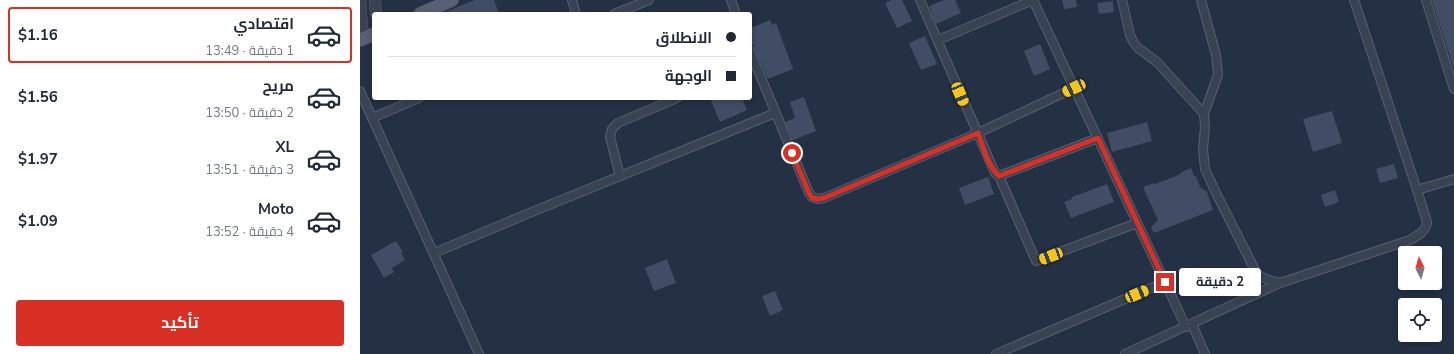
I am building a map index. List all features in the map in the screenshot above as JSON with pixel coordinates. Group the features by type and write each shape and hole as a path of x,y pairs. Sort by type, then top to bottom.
{"main road":[{"path":"425,12 452,0"}],"street":[{"path":"360,0 366,37"},
{"path":"375,0 376,12"},
{"path":"572,0 575,12"},
{"path":"619,12 649,0"},
{"path":"731,0 735,12"},
{"path":"920,0 992,166 999,176 1036,261 1137,223"},
{"path":"938,40 1033,0 1165,282 1205,354"},
{"path":"1122,0 1130,35 1134,43 1138,48 1157,62 1204,114"},
{"path":"1201,0 1216,56 1218,75 1204,114 1205,127 1203,149 1205,169 1216,195 1257,274 1266,279 1280,283"},
{"path":"1125,354 1280,283 1410,240 1420,234 1426,227 1427,222 1417,190 1354,0"},
{"path":"1426,0 1454,89"},
{"path":"753,66 809,193 812,198 818,199 824,198 978,133 1074,88"},
{"path":"360,92 479,354"},
{"path":"372,118 414,100"},
{"path":"620,176 610,137 612,129 618,123 672,100"},
{"path":"434,253 775,113"},
{"path":"999,176 1098,138"},
{"path":"1417,190 1454,179"},
{"path":"996,354 1165,282"}],"building":[{"path":"475,0 494,0 498,12 445,12"},
{"path":"891,0 902,0 912,21 897,28 885,3"},
{"path":"944,0 955,0 961,13 936,24 929,6"},
{"path":"1062,0 1076,0 1077,7 1064,9"},
{"path":"1432,0 1454,0 1454,66 1453,66"},
{"path":"1113,1 1114,12 1099,14 1097,3"},
{"path":"770,20 772,25 776,23 793,69 768,79 752,43 752,27"},
{"path":"925,36 937,64 921,70 909,43"},
{"path":"1040,44 1050,69 1034,76 1024,51"},
{"path":"804,97 816,131 793,140 785,122 795,118 790,102"},
{"path":"743,100 747,110 720,122 711,101"},
{"path":"1332,111 1342,143 1313,152 1303,119"},
{"path":"1147,122 1152,141 1112,152 1107,133"},
{"path":"1394,164 1398,178 1380,183 1376,169"},
{"path":"1191,168 1200,187 1207,192 1213,210 1154,233 1151,227 1158,220 1143,187 1179,175"},
{"path":"988,177 994,194 965,205 959,188"},
{"path":"1107,184 1114,202 1071,218 1064,202 1072,199 1072,197"},
{"path":"1335,190 1339,202 1325,207 1321,195"},
{"path":"396,241 403,252 401,253 405,260 392,268 394,272 384,278 371,255"},
{"path":"667,259 676,283 654,291 645,268"},
{"path":"775,291 783,310 770,316 762,296"}],"route":[{"path":"792,153 809,193 812,198 818,199 824,198 978,133 992,166 999,176 1098,138 1165,282"}]}
